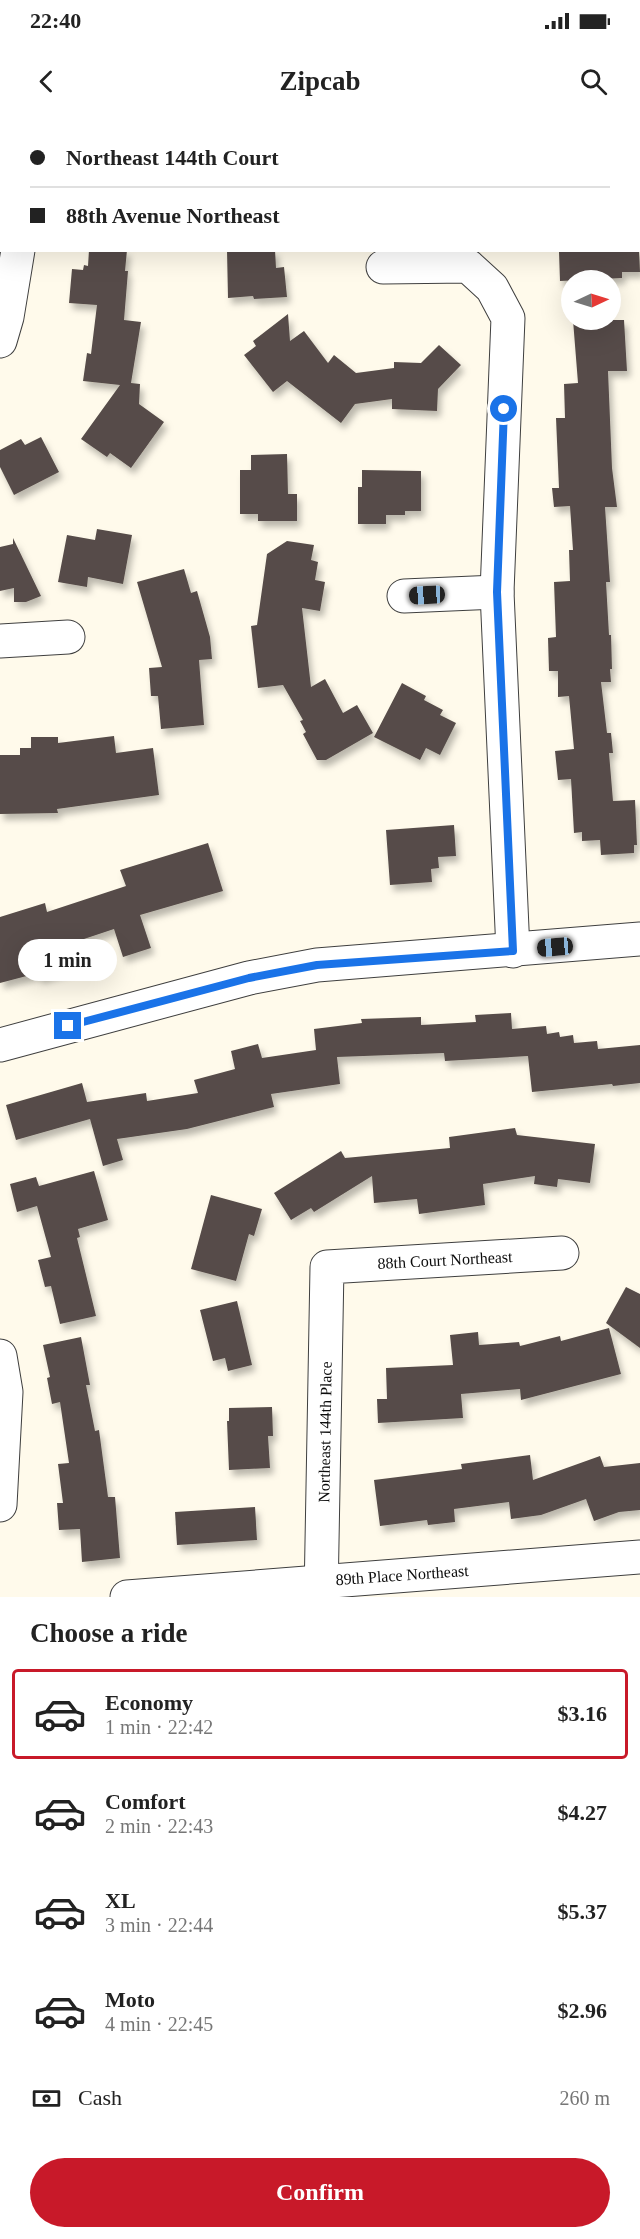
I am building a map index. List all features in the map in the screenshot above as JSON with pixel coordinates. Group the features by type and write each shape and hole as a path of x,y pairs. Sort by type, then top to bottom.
{"street":[{"path":"0,341 7,317 18,252"},
{"path":"383,267 468,266 492,288 508,318 497,592 513,951"},
{"path":"404,596 497,592"},
{"path":"0,641 68,637"},
{"path":"0,1045 249,978 317,965 640,939"},
{"name":"88th Court Northeast","path":"327,1267 562,1253"},
{"name":"Northeast 144th Place","path":"322,1589 327,1267"},
{"path":"0,1356 6,1392 0,1505"},
{"name":"89th Place Northeast","path":"127,1597 322,1589 640,1557"}],"building":[{"path":"89,252 127,252 125,271 128,271 124,320 141,322 131,383 140,384 139,404 164,422 131,468 110,453 107,457 81,439 120,385 83,381 87,353 91,354 97,305 69,303 72,269 83,270 84,265 88,266"},
{"path":"227,252 275,252 276,268 284,267 287,297 228,298"},
{"path":"559,252 639,252 640,272 622,272 621,278 621,270 561,270 561,281"},
{"path":"288,314 290,341 304,331 328,363 334,355 356,373 394,368 394,362 421,363 439,345 461,365 438,389 437,411 392,409 392,399 355,404 341,423 287,381 273,392 244,355 256,346 253,341"},
{"path":"621,320 624,320 627,371 608,371 612,468 617,507 605,507 610,582 606,582 612,669 610,669 611,682 601,682 607,733 611,733 613,753 609,753 613,801 635,800 637,845 634,845 634,853 601,855 600,840 582,841 582,832 574,833 571,779 558,780 555,751 574,749 569,696 558,697 558,671 549,671 548,638 556,637 554,582 570,581 569,550 573,550 570,506 554,507 552,488 559,488 556,418 565,418 564,384 578,383 574,330 621,330"},
{"path":"41,437 59,472 14,495 0,467 0,450 21,439 25,445"},
{"path":"287,454 288,494 297,494 297,521 258,521 258,514 240,514 240,470 251,470 251,455"},
{"path":"362,470 421,471 421,511 405,511 405,515 386,515 386,524 358,524 358,487 362,487"},
{"path":"97,529 132,535 123,584 88,577 87,587 58,582 67,535 95,540"},
{"path":"13,538 41,596 26,602 14,602 14,588 0,591 0,547 13,544"},
{"path":"287,541 314,545 311,560 318,562 315,580 325,582 320,611 302,608 311,687 325,679 343,713 357,705 373,733 326,760 317,760 303,734 306,732 300,721 303,720 283,685 258,688 251,626 257,625 267,554"},
{"path":"184,569 191,593 197,591 210,637 212,659 199,660 204,725 161,729 158,696 151,696 149,668 162,667 137,582"},
{"path":"402,683 426,696 424,700 443,710 440,715 456,723 440,755 426,748 420,760 374,737"},
{"path":"114,736 116,753 153,748 159,795 57,809 58,813 0,814 0,755 20,755 20,748 31,748 31,737 58,737 58,743"},
{"path":"454,825 456,856 438,857 439,868 431,869 432,882 390,885 386,830"},
{"path":"208,843 223,891 140,915 151,948 123,957 114,929 66,945 73,967 39,978 38,973 0,983 0,917 45,903 47,912 126,886 120,870"},
{"path":"511,1013 512,1029 546,1026 547,1034 559,1032 560,1037 573,1035 574,1043 597,1041 598,1049 640,1045 640,1083 532,1092 528,1056 445,1061 444,1053 337,1057 340,1084 271,1094 274,1107 187,1129 117,1139 123,1160 103,1166 90,1119 16,1140 6,1105 82,1083 87,1102 146,1093 147,1101 198,1093 194,1080 235,1069 231,1051 258,1044 262,1058 316,1050 314,1029 362,1023 361,1019 421,1017 421,1025 476,1022 475,1015"},
{"path":"515,1128 517,1135 595,1144 590,1183 558,1179 557,1187 534,1184 535,1176 483,1184 485,1205 419,1214 417,1199 374,1203 372,1176 314,1212 311,1208 291,1220 274,1193 341,1151 345,1158 450,1148 449,1137"},
{"path":"94,1171 108,1220 78,1229 80,1237 77,1238 96,1316 60,1324 51,1286 45,1287 38,1260 51,1257 37,1206 17,1212 10,1184 36,1177 39,1186"},
{"path":"211,1195 262,1209 254,1236 249,1234 236,1281 191,1269"},
{"path":"626,1287 640,1294 640,1348 606,1323"},
{"path":"237,1301 252,1365 228,1371 225,1358 213,1361 200,1310"},
{"path":"609,1328 621,1374 521,1400 520,1389 461,1394 463,1418 378,1423 377,1399 387,1399 386,1368 453,1365 450,1335 478,1332 479,1345 519,1342 520,1346 560,1336 561,1341"},
{"path":"81,1337 90,1385 86,1385 95,1431 99,1430 108,1497 115,1497 120,1558 82,1562 80,1529 59,1530 57,1503 63,1503 58,1464 69,1463 60,1402 52,1404 47,1378 50,1377 43,1345"},
{"path":"272,1407 273,1436 268,1436 270,1468 229,1470 227,1421 229,1421 229,1408"},
{"path":"530,1455 533,1480 600,1456 604,1467 640,1463 640,1510 619,1512 594,1521 586,1499 541,1515 511,1519 509,1502 454,1509 455,1522 428,1525 427,1520 380,1526 374,1480 462,1469 461,1464"},
{"path":"255,1507 257,1540 177,1545 175,1512"}],"route":[{"path":"68,1026 249,978 317,965 513,951 497,592 504,409"}]}
